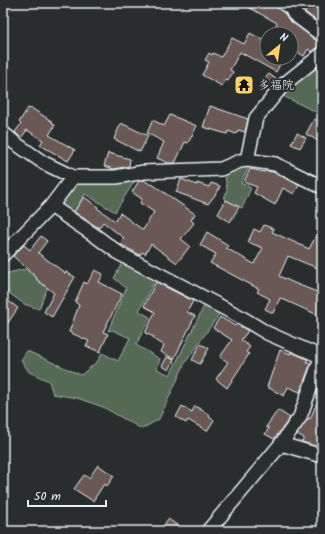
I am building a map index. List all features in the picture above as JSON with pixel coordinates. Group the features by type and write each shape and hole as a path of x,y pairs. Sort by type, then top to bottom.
{"street":[{"path":"283,3 291,8 294,14 322,35"},
{"path":"247,160 256,118 283,85 322,54"},
{"path":"3,133 44,163 73,177 116,177 144,172 221,169 240,161 247,160 275,164 322,187"},
{"path":"3,255 51,206 73,177"},
{"path":"51,206 120,254 267,332 322,356 300,417 281,444 208,531"},
{"path":"281,444 322,456"}],"green space":[{"path":"317,68 322,71 322,115 281,95"},
{"path":"250,165 241,183 251,188 242,208 224,199 227,190 225,176 243,166"},
{"path":"137,177 115,212 85,194 73,213 59,204 77,179"},
{"path":"124,260 157,276 139,311 150,317 136,345 160,359 157,369 170,375 206,302 222,310 185,363 159,419 142,429 103,407 77,398 53,394 49,381 29,372 21,360 27,351 81,375 98,361 102,353 118,361 130,338 112,330 108,331 126,288 114,278"},
{"path":"25,269 48,286 39,309 24,304 5,290 4,274"}],"building":[{"path":"241,3 272,3 297,26 276,26 277,23"},
{"path":"312,3 317,3 322,7 322,25 305,12"},
{"path":"299,28 322,43 322,46 312,52 308,49 304,56 299,53"},
{"path":"250,33 259,38 259,63 240,52 230,70 233,72 228,81 225,80 222,86 202,75 209,62 205,60 209,53 212,55 213,53 221,57 232,38 244,44"},
{"path":"265,66 279,66 276,72"},
{"path":"269,74 277,80 270,88 262,81"},
{"path":"210,106 248,119 245,132 238,130 236,134 228,131 227,134 203,127"},
{"path":"28,108 31,108 53,122 52,123 55,125 49,135 75,150 68,161 40,145 43,140 27,130 21,138 15,132 21,124 19,122"},
{"path":"170,115 197,126 188,143 185,142 175,163 168,163 157,158 164,142 147,133 153,120 164,126"},
{"path":"314,119 322,123 322,143 306,134"},
{"path":"121,123 148,136 140,152 114,139"},
{"path":"297,133 306,138 300,148 291,144"},
{"path":"108,153 130,159 129,166 114,169 104,166"},
{"path":"250,169 273,172 299,185 294,194 283,188 275,205 254,193 257,187 244,182"},
{"path":"181,179 197,185 197,183 209,187 211,183 220,186 208,204 176,192"},
{"path":"144,180 195,214 191,220 194,223 181,239 190,246 177,263 151,244 145,254 142,252 140,255 120,244 124,238 103,222 99,228 74,212 84,197 115,221 120,213 143,230 154,212 140,203 142,199 132,192 139,181"},
{"path":"226,200 239,207 230,222 218,214"},
{"path":"264,225 274,229 272,232 309,249 316,236 322,239 322,270 288,256 279,276 322,294 322,317 280,298 273,313 265,309 270,299 257,292 259,289 210,263 216,254 200,245 207,232 228,245 226,248 254,264 263,248 248,242 254,229 260,232"},
{"path":"41,236 47,241 38,253 65,273 66,272 75,277 52,317 44,312 54,293 36,279 37,278 13,256 24,245 30,250"},
{"path":"95,270 103,274 99,282 122,294 103,332 108,334 100,352 86,346 89,341 69,332 79,305 75,302 84,282 87,284"},
{"path":"156,282 193,301 187,312 195,316 174,359 161,352 164,345 153,339 154,337 145,333 155,312 144,306"},
{"path":"3,297 18,308 3,330"},
{"path":"220,317 235,326 237,324 248,331 241,340 250,347 246,352 249,354 227,388 216,379 228,362 220,357 232,340 213,328"},
{"path":"200,344 209,348 200,364 192,360"},
{"path":"280,350 291,354 291,352 307,359 307,362 311,363 300,392 288,387 284,396 267,387"},
{"path":"167,357 174,360 169,370 162,366"},
{"path":"322,391 322,448 302,442 304,438 297,434 308,418 310,419"},
{"path":"182,406 192,412 195,406 210,415 209,417 214,420 207,431 188,420 186,423 176,417"},
{"path":"278,410 290,418 274,439 265,434 269,428 266,427"},
{"path":"98,465 114,476 107,486 104,484 93,501 74,489 84,475 89,478"},
{"path":"168,519 186,531 160,531"}],"place":[{"name":"多福院","path":"244,85"}]}
